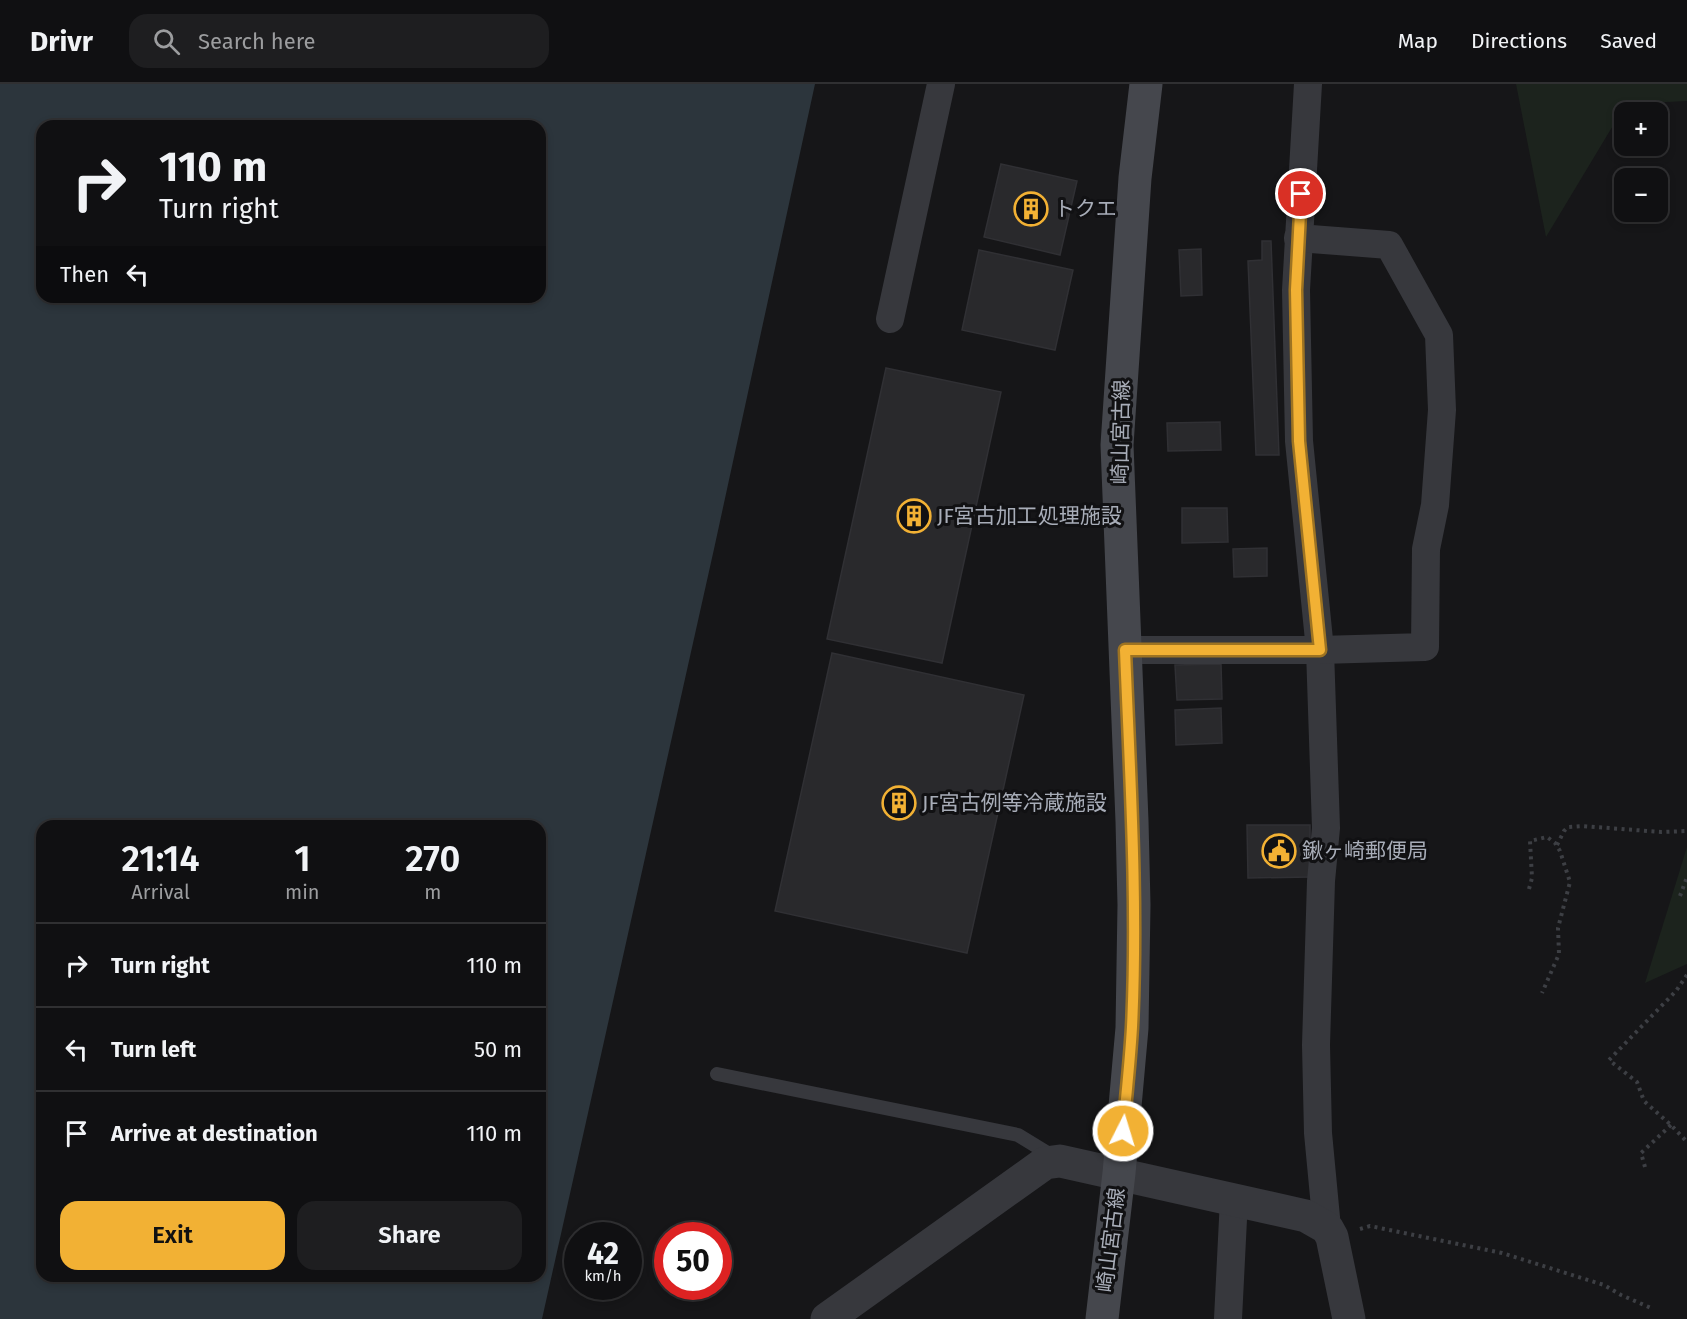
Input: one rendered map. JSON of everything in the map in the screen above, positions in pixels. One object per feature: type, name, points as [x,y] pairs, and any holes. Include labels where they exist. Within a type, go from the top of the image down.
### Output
[{"type":"main road","name":"崎山宮古線","points":[[1102,1319],[1119,1173],[1132,1028],[1134,905],[1132,821],[1118,446],[1134,178],[1146,84]]},
{"type":"street","points":[[890,319],[941,84]]},
{"type":"street","points":[[1308,84],[1296,290],[1299,441],[1320,650],[1326,828],[1321,881],[1316,1045],[1318,1133],[1330,1233],[1349,1319]]},
{"type":"street","points":[[1125,650],[1320,650],[1425,647],[1426,549],[1436,505],[1442,410],[1439,335],[1389,245],[1298,238]]},
{"type":"street","points":[[827,1319],[1045,1163],[1060,1161],[1306,1216],[1330,1233]]},
{"type":"street","points":[[1228,1319],[1234,1199]]},
{"type":"lane","points":[[717,1074],[1018,1135],[1060,1161]]},
{"type":"path","points":[[1557,845],[1568,827],[1660,832],[1687,831]]},
{"type":"path","points":[[1529,889],[1532,878],[1530,841],[1547,837],[1557,845],[1570,882],[1558,928],[1558,954],[1542,993]]},
{"type":"path","points":[[1680,896],[1687,877]]},
{"type":"path","points":[[1687,975],[1676,991],[1610,1060],[1637,1082],[1644,1101],[1687,1142]]},
{"type":"path","points":[[1645,1167],[1641,1153],[1671,1125]]},
{"type":"path","points":[[1330,1233],[1371,1226],[1502,1253],[1604,1285],[1652,1308]]},
{"type":"shaded area","points":[[0,84],[815,84],[542,1319],[0,1319]]},
{"type":"shaded area","points":[[1516,84],[1687,84],[1687,101],[1614,102],[1614,124],[1546,237]]},
{"type":"shaded area","points":[[1687,847],[1687,964],[1645,983]]},
{"type":"building","name":"トクエ","points":[[1001,164],[1077,181],[1060,255],[984,237]]},
{"type":"building","points":[[1262,241],[1271,241],[1279,455],[1256,455],[1248,261],[1262,260]]},
{"type":"building","points":[[1201,249],[1202,295],[1181,296],[1179,250]]},
{"type":"building","points":[[979,250],[1073,270],[1055,350],[962,330]]},
{"type":"building","name":"JF宮古加工処理施設","points":[[886,368],[1001,392],[942,663],[827,639]]},
{"type":"building","points":[[1220,422],[1221,450],[1168,451],[1167,423]]},
{"type":"building","points":[[1182,508],[1227,508],[1228,542],[1182,543]]},
{"type":"building","points":[[1267,548],[1267,576],[1234,577],[1233,549]]},
{"type":"building","name":"JF宮古例等冷蔵施設","points":[[832,653],[1024,695],[967,953],[775,911]]},
{"type":"building","points":[[1221,664],[1222,699],[1177,700],[1175,665]]},
{"type":"building","points":[[1221,708],[1222,743],[1176,745],[1175,710]]},
{"type":"building","points":[[1247,825],[1310,825],[1310,877],[1248,878]]},
{"type":"place","name":"トクエ","points":[[1031,209]]},
{"type":"place","name":"JF宮古加工処理施設","points":[[914,516]]},
{"type":"place","name":"JF宮古例等冷蔵施設","points":[[899,803]]},
{"type":"place","name":"鍬ヶ崎郵便局","points":[[1279,851]]},
{"type":"route","points":[[1123,1131],[1132,1028],[1134,905],[1125,650],[1320,650],[1299,441],[1296,290],[1301,194]]}]
